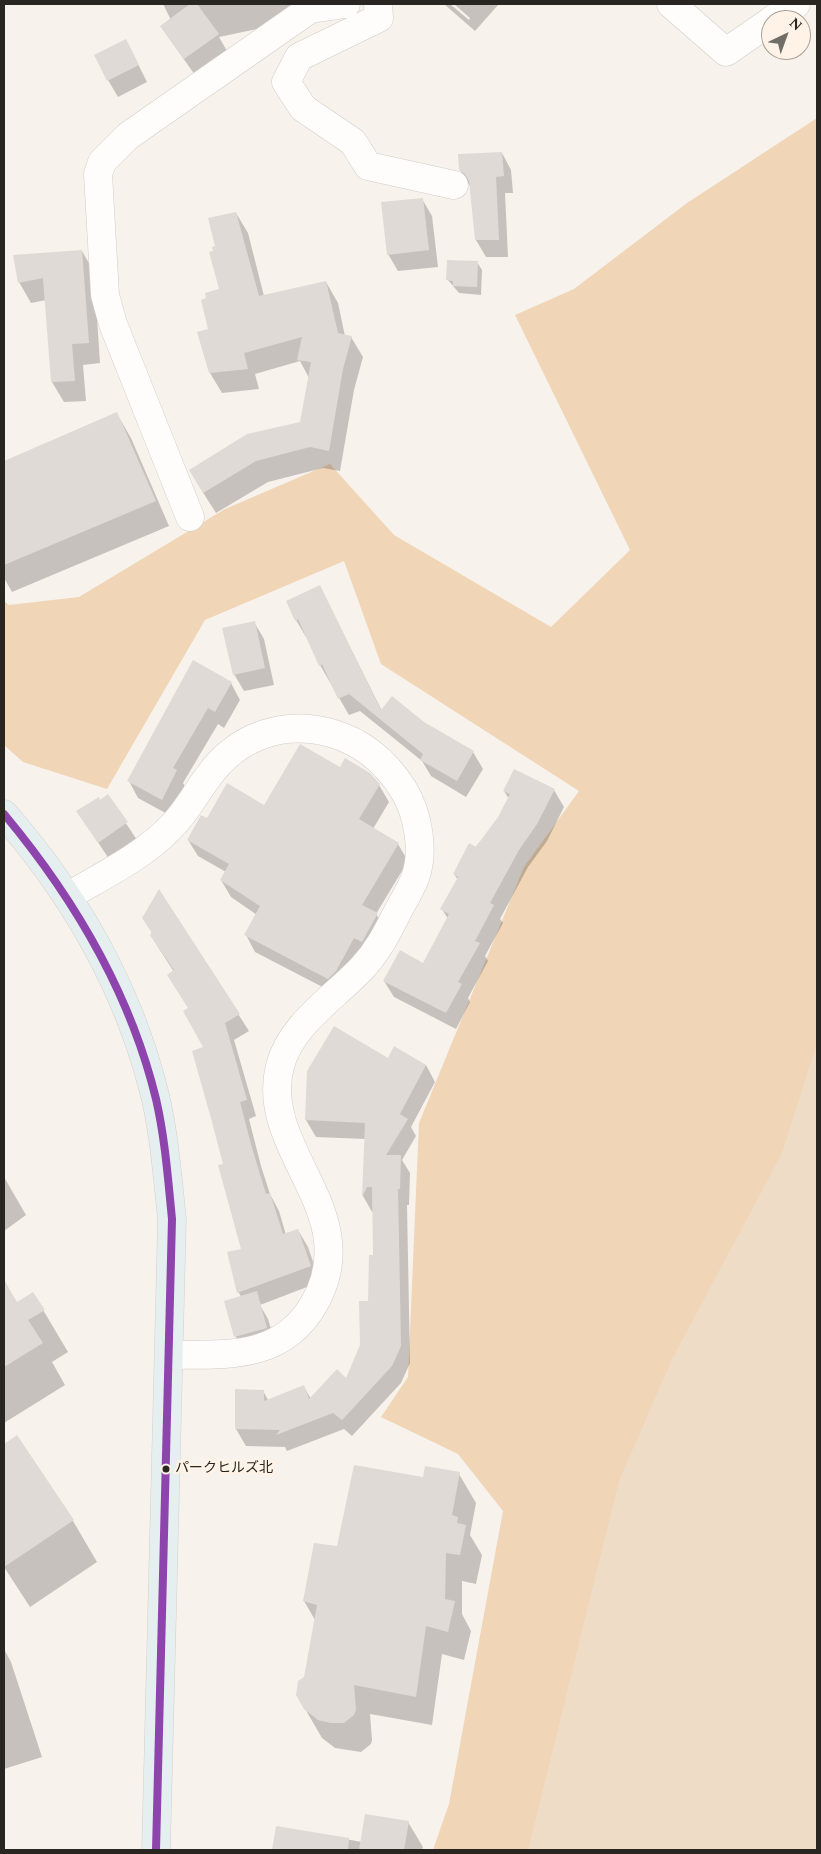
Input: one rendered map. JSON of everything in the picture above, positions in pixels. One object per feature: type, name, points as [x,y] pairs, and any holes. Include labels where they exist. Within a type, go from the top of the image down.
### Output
[{"type":"main road","points":[[4,814],[36,850],[68,896],[121,994],[153,1085],[161,1126],[172,1219],[156,1850]]},
{"type":"street","points":[[190,517],[113,324],[105,295],[98,174],[102,162],[128,136],[309,7],[346,4]]},
{"type":"street","points":[[378,4],[379,18],[299,57],[286,82],[303,108],[353,142],[368,166],[454,185]]},
{"type":"street","points":[[671,4],[726,52],[761,28]]},
{"type":"street","points":[[68,896],[147,848],[162,836],[186,811],[209,775],[232,750],[262,733],[298,728],[331,733],[363,746],[390,769],[410,801],[420,838],[416,876],[380,947],[291,1041],[280,1066],[277,1094],[281,1119],[325,1219],[330,1247],[325,1282],[312,1307],[295,1327],[269,1346],[240,1354],[169,1355]]},
{"type":"shaded area","points":[[817,118],[817,1043],[782,1153],[672,1359],[619,1481],[528,1850],[433,1850],[449,1804],[503,1511],[458,1454],[381,1417],[408,1377],[419,1123],[524,867],[579,791],[381,664],[344,561],[205,620],[107,789],[23,762],[4,745],[4,601],[9,605],[79,597],[225,509],[330,464],[394,535],[551,627],[630,550],[515,315],[574,289],[687,203]]},
{"type":"shaded area","points":[[817,825],[817,1850],[466,1850]]},
{"type":"building","points":[[190,4],[197,4],[219,34],[184,59],[160,26]]},
{"type":"building","points":[[126,39],[139,65],[107,81],[94,55]]},
{"type":"building","points":[[502,152],[504,176],[496,177],[499,240],[475,240],[469,181],[465,174],[459,170],[458,154]]},
{"type":"building","points":[[423,198],[429,250],[387,255],[381,202]]},
{"type":"building","points":[[236,212],[259,296],[326,281],[338,333],[352,336],[343,369],[329,451],[310,447],[256,461],[203,493],[189,470],[247,434],[300,422],[311,362],[297,360],[302,337],[244,353],[248,369],[209,373],[197,332],[208,329],[201,300],[206,298],[205,293],[219,289],[209,252],[213,251],[212,247],[215,246],[208,218]]},
{"type":"building","points":[[82,250],[89,343],[72,344],[75,381],[51,382],[43,278],[18,283],[13,255]]},
{"type":"building","points":[[447,260],[478,261],[477,287],[453,286],[453,281],[446,280]]},
{"type":"building","points":[[117,412],[156,501],[4,565],[4,461]]},
{"type":"building","points":[[320,585],[381,710],[392,696],[424,722],[474,751],[457,781],[420,760],[423,754],[349,694],[338,699],[322,664],[319,666],[298,619],[295,621],[286,601]]},
{"type":"building","points":[[255,621],[265,668],[233,675],[222,628]]},
{"type":"building","points":[[193,660],[232,682],[215,712],[208,708],[173,768],[177,770],[162,800],[127,781]]},
{"type":"building","points":[[300,744],[340,767],[345,758],[370,773],[380,784],[359,819],[399,843],[362,905],[378,913],[362,942],[354,938],[336,971],[328,979],[244,935],[260,906],[220,880],[229,864],[187,840],[201,815],[207,818],[227,783],[264,805]]},
{"type":"building","points":[[514,769],[555,789],[537,824],[519,850],[490,903],[494,905],[475,941],[480,943],[458,982],[462,984],[446,1013],[383,981],[400,950],[423,963],[449,914],[440,909],[458,877],[453,874],[469,843],[476,847],[498,817],[510,794],[503,791]]},
{"type":"building","points":[[108,794],[128,822],[98,843],[76,811],[99,797],[100,800]]},
{"type":"building","points":[[159,889],[240,1014],[225,1023],[247,1100],[240,1102],[252,1148],[266,1194],[270,1193],[283,1234],[298,1229],[311,1266],[237,1293],[227,1252],[241,1249],[218,1165],[223,1164],[192,1051],[203,1047],[183,1011],[188,1008],[167,975],[174,970],[150,935],[152,933],[142,918]]},
{"type":"building","points":[[334,1026],[388,1058],[394,1046],[426,1065],[400,1114],[408,1119],[386,1155],[401,1155],[400,1189],[398,1189],[401,1346],[392,1366],[342,1420],[333,1413],[276,1435],[280,1430],[235,1429],[235,1389],[264,1390],[264,1401],[304,1385],[309,1399],[337,1369],[346,1378],[360,1345],[359,1301],[368,1301],[369,1255],[373,1255],[372,1187],[367,1187],[362,1197],[365,1123],[305,1120],[307,1071]]},
{"type":"building","points":[[4,1281],[17,1302],[33,1292],[45,1310],[28,1320],[43,1343],[4,1367]]},
{"type":"building","points":[[257,1291],[267,1328],[234,1337],[224,1301]]},
{"type":"building","points":[[17,1435],[74,1520],[4,1567],[4,1444]]},
{"type":"building","points":[[354,1465],[423,1477],[425,1466],[460,1472],[452,1515],[458,1517],[457,1523],[466,1525],[460,1555],[446,1553],[445,1599],[455,1601],[448,1632],[426,1626],[416,1697],[354,1685],[356,1710],[354,1715],[344,1723],[331,1723],[318,1720],[304,1709],[296,1695],[298,1681],[304,1677],[317,1605],[303,1601],[314,1543],[337,1546]]},
{"type":"building","points":[[365,1814],[409,1821],[404,1850],[359,1850]]},
{"type":"building","points":[[276,1826],[349,1838],[348,1850],[272,1850]]},
{"type":"transit line","points":[[4,814],[54,879],[76,913],[115,984],[145,1059],[156,1099],[164,1144],[172,1219],[156,1850]]},
{"type":"place","name":"パークヒルズ北","points":[[166,1469]]}]
